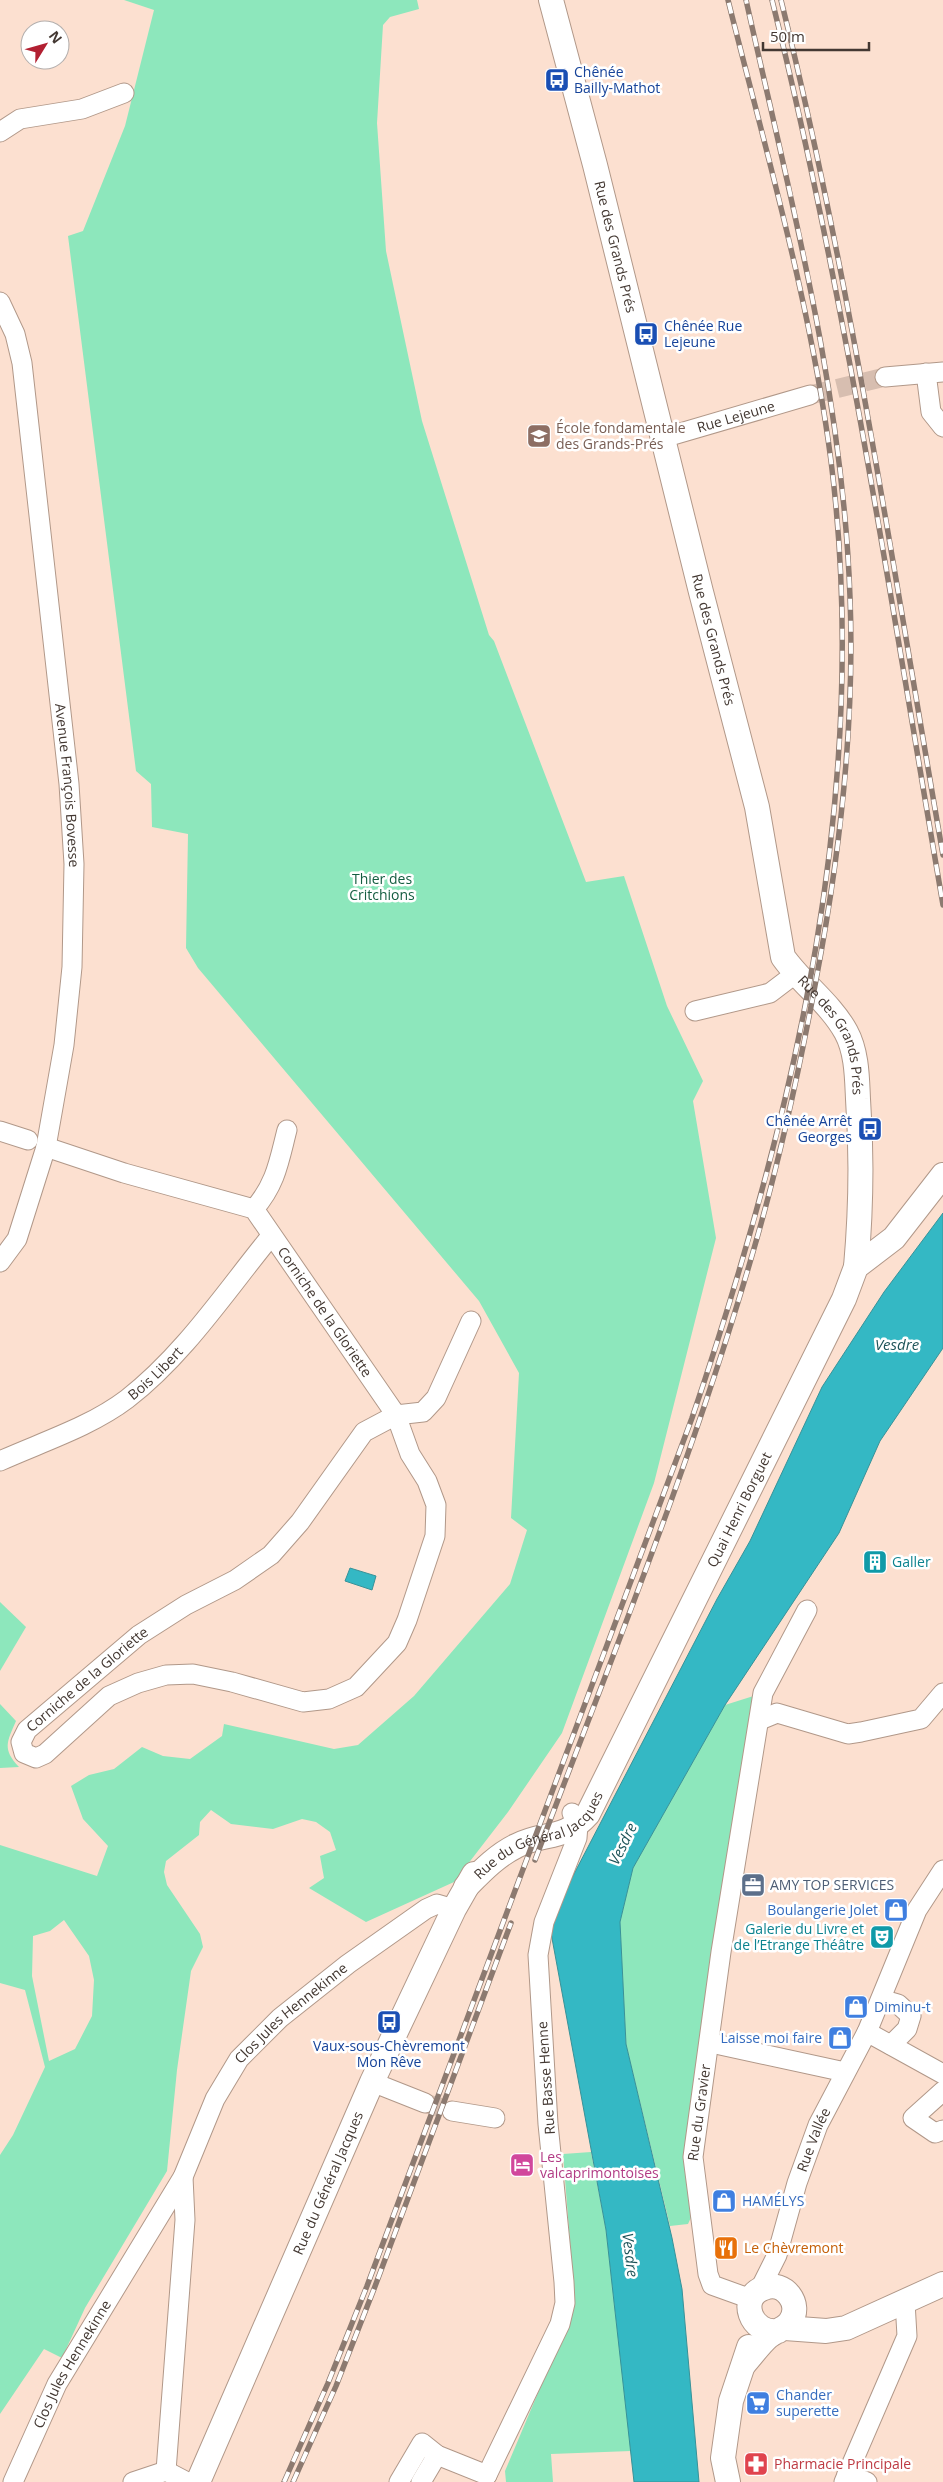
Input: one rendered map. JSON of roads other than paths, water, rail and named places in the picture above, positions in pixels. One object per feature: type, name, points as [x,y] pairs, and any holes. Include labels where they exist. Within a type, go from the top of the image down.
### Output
[{"type":"main road","name":"Rue des Grands Prés","points":[[551,0],[595,165],[757,807],[782,957],[795,974],[828,1006],[847,1033],[855,1059],[861,1142],[860,1227],[856,1267]]},
{"type":"main road","points":[[856,1267],[894,1238],[943,1175]]},
{"type":"main road","points":[[860,1227],[875,1238],[894,1238]]},
{"type":"main road","name":"Quai Henri Borguet","points":[[598,1794],[844,1299],[856,1267]]},
{"type":"main road","name":"Rue du Général Jacques","points":[[198,2482],[372,2082],[466,1887],[484,1858],[512,1836],[575,1819],[598,1794]]},
{"type":"main road","points":[[755,2303],[764,2330],[835,2330],[846,2328],[860,2320],[943,2284]]},
{"type":"main road","points":[[728,2482],[724,2458],[731,2401],[735,2383],[745,2362],[755,2303],[773,2286],[790,2297],[810,2315],[819,2318],[860,2320]]},
{"type":"main road","points":[[745,2362],[764,2342],[793,2317],[790,2297]]},
{"type":"street","points":[[0,132],[20,119],[82,109],[124,93]]},
{"type":"street","name":"Avenue François Bovesse","points":[[0,302],[15,334],[22,363],[69,784],[74,864],[72,967],[65,1035],[46,1148],[17,1240],[0,1262]]},
{"type":"street","points":[[885,377],[935,373],[931,412],[943,427]]},
{"type":"street","name":"Rue Lejeune","points":[[663,438],[810,395]]},
{"type":"street","points":[[694,1011],[770,993],[795,974]]},
{"type":"street","points":[[46,1148],[124,1174],[254,1209],[267,1194],[278,1170],[287,1130]]},
{"type":"street","points":[[0,1131],[28,1140]]},
{"type":"street","name":"Corniche de la Gloriette","points":[[254,1209],[396,1415],[410,1454],[427,1482],[436,1505],[435,1536],[407,1620],[397,1643],[356,1687],[329,1699],[303,1702],[193,1674],[166,1676],[138,1683],[109,1696],[45,1754],[36,1758],[24,1753],[21,1742],[27,1730],[139,1635],[186,1605],[235,1580],[271,1555],[300,1522],[364,1432],[396,1415],[424,1412],[436,1398],[471,1321]]},
{"type":"street","name":"Bois Libert","points":[[0,1461],[95,1419],[127,1399],[187,1339],[271,1236]]},
{"type":"street","name":"Rue du Gravier","points":[[755,2303],[712,2284],[708,2274],[693,2157],[711,2042],[721,1952],[760,1720],[763,1692],[807,1610]]},
{"type":"street","points":[[760,1720],[777,1713],[848,1734],[862,1732],[922,1719],[943,1692]]},
{"type":"street","name":"Rue Basse Henne","points":[[489,2479],[560,2324],[565,2303],[548,2124],[538,1955],[544,1922],[577,1838],[575,1819]]},
{"type":"street","name":"Rue Vallée","points":[[755,2303],[777,2255],[809,2146],[867,2032],[917,1910],[941,1877]]},
{"type":"street","name":"Clos Jules Hennekinne","points":[[15,2481],[57,2384],[183,2177],[215,2099],[239,2059],[258,2038],[348,1964],[426,1908],[437,1904],[454,1909]]},
{"type":"street","points":[[881,1999],[898,2004],[911,2016],[908,2029],[891,2045]]},
{"type":"street","points":[[867,2032],[943,2074]]},
{"type":"street","points":[[711,2042],[845,2072]]},
{"type":"street","points":[[372,2082],[425,2103]]},
{"type":"street","points":[[943,2091],[913,2118],[935,2133],[943,2130]]},
{"type":"street","points":[[452,2111],[495,2118]]},
{"type":"street","name":"Clos Jules Hennekinne","points":[[166,2471],[184,2220],[183,2177]]},
{"type":"street","name":"Rue Vallée","points":[[777,2255],[779,2273],[790,2297]]},
{"type":"street","points":[[867,2482],[845,2478],[907,2336],[905,2302]]},
{"type":"street","points":[[399,2482],[422,2443],[437,2455],[489,2479]]},
{"type":"street","points":[[421,2482],[437,2455]]},
{"type":"street","points":[[133,2482],[166,2471],[187,2482]]},
{"type":"water","name":"Vesdre","points":[[943,1213],[943,1348],[880,1441],[839,1533],[725,1705],[633,1868],[620,1922],[626,2044],[672,2238],[682,2289],[699,2482],[634,2482],[606,2230],[549,1922],[717,1599],[750,1541],[822,1387],[884,1292]]},
{"type":"water","points":[[350,1568],[376,1576],[372,1590],[345,1581]]},
{"type":"tunnel","points":[[810,395],[885,377]]},
{"type":"tunnel","points":[[425,2103],[452,2111]]},
{"type":"railway","points":[[284,2482],[328,2383],[367,2286],[692,1418],[730,1303],[763,1185],[792,1067],[816,947],[832,826],[841,704],[841,583],[831,461],[812,345],[800,287],[728,0]]},
{"type":"railway","points":[[535,1860],[678,1482],[730,1329],[753,1252],[780,1151],[803,1049],[825,933],[839,837],[848,742],[851,645],[845,521],[837,446],[812,296],[746,0]]},
{"type":"railway","points":[[772,0],[823,225],[845,338],[886,565],[943,905]]},
{"type":"railway","points":[[781,0],[829,212],[850,319],[943,855]]},
{"type":"railway","points":[[293,2482],[336,2386],[374,2289],[511,1923]]},
{"type":"place","name":"Chênée Bailly-Mathot","points":[[557,80]]},
{"type":"place","name":"Chênée Rue Lejeune","points":[[646,334]]},
{"type":"place","name":"École fondamentale des Grands-Prés","points":[[539,436]]},
{"type":"place","name":"Chênée Arrêt Georges","points":[[870,1129]]},
{"type":"place","name":"Galler","points":[[875,1562]]},
{"type":"place","name":"AMY TOP SERVICES","points":[[753,1885]]},
{"type":"place","name":"Boulangerie Jolet","points":[[896,1910]]},
{"type":"place","name":"Galerie du Livre et de l’Etrange Théâtre","points":[[882,1937]]},
{"type":"place","name":"Diminu-t","points":[[856,2007]]},
{"type":"place","name":"Vaux-sous-Chèvremont Mon Rêve","points":[[389,2022]]},
{"type":"place","name":"Laisse moi faire","points":[[840,2038]]},
{"type":"place","name":"Les valcaprimontoises","points":[[522,2165]]},
{"type":"place","name":"HAMÉLYS","points":[[724,2201]]},
{"type":"place","name":"Le Chèvremont","points":[[726,2248]]},
{"type":"place","name":"Chander superette","points":[[758,2403]]},
{"type":"place","name":"Pharmacie Principale","points":[[756,2464]]},
{"type":"park label","name":"Thier des Critchions","points":[[382,888]]}]
